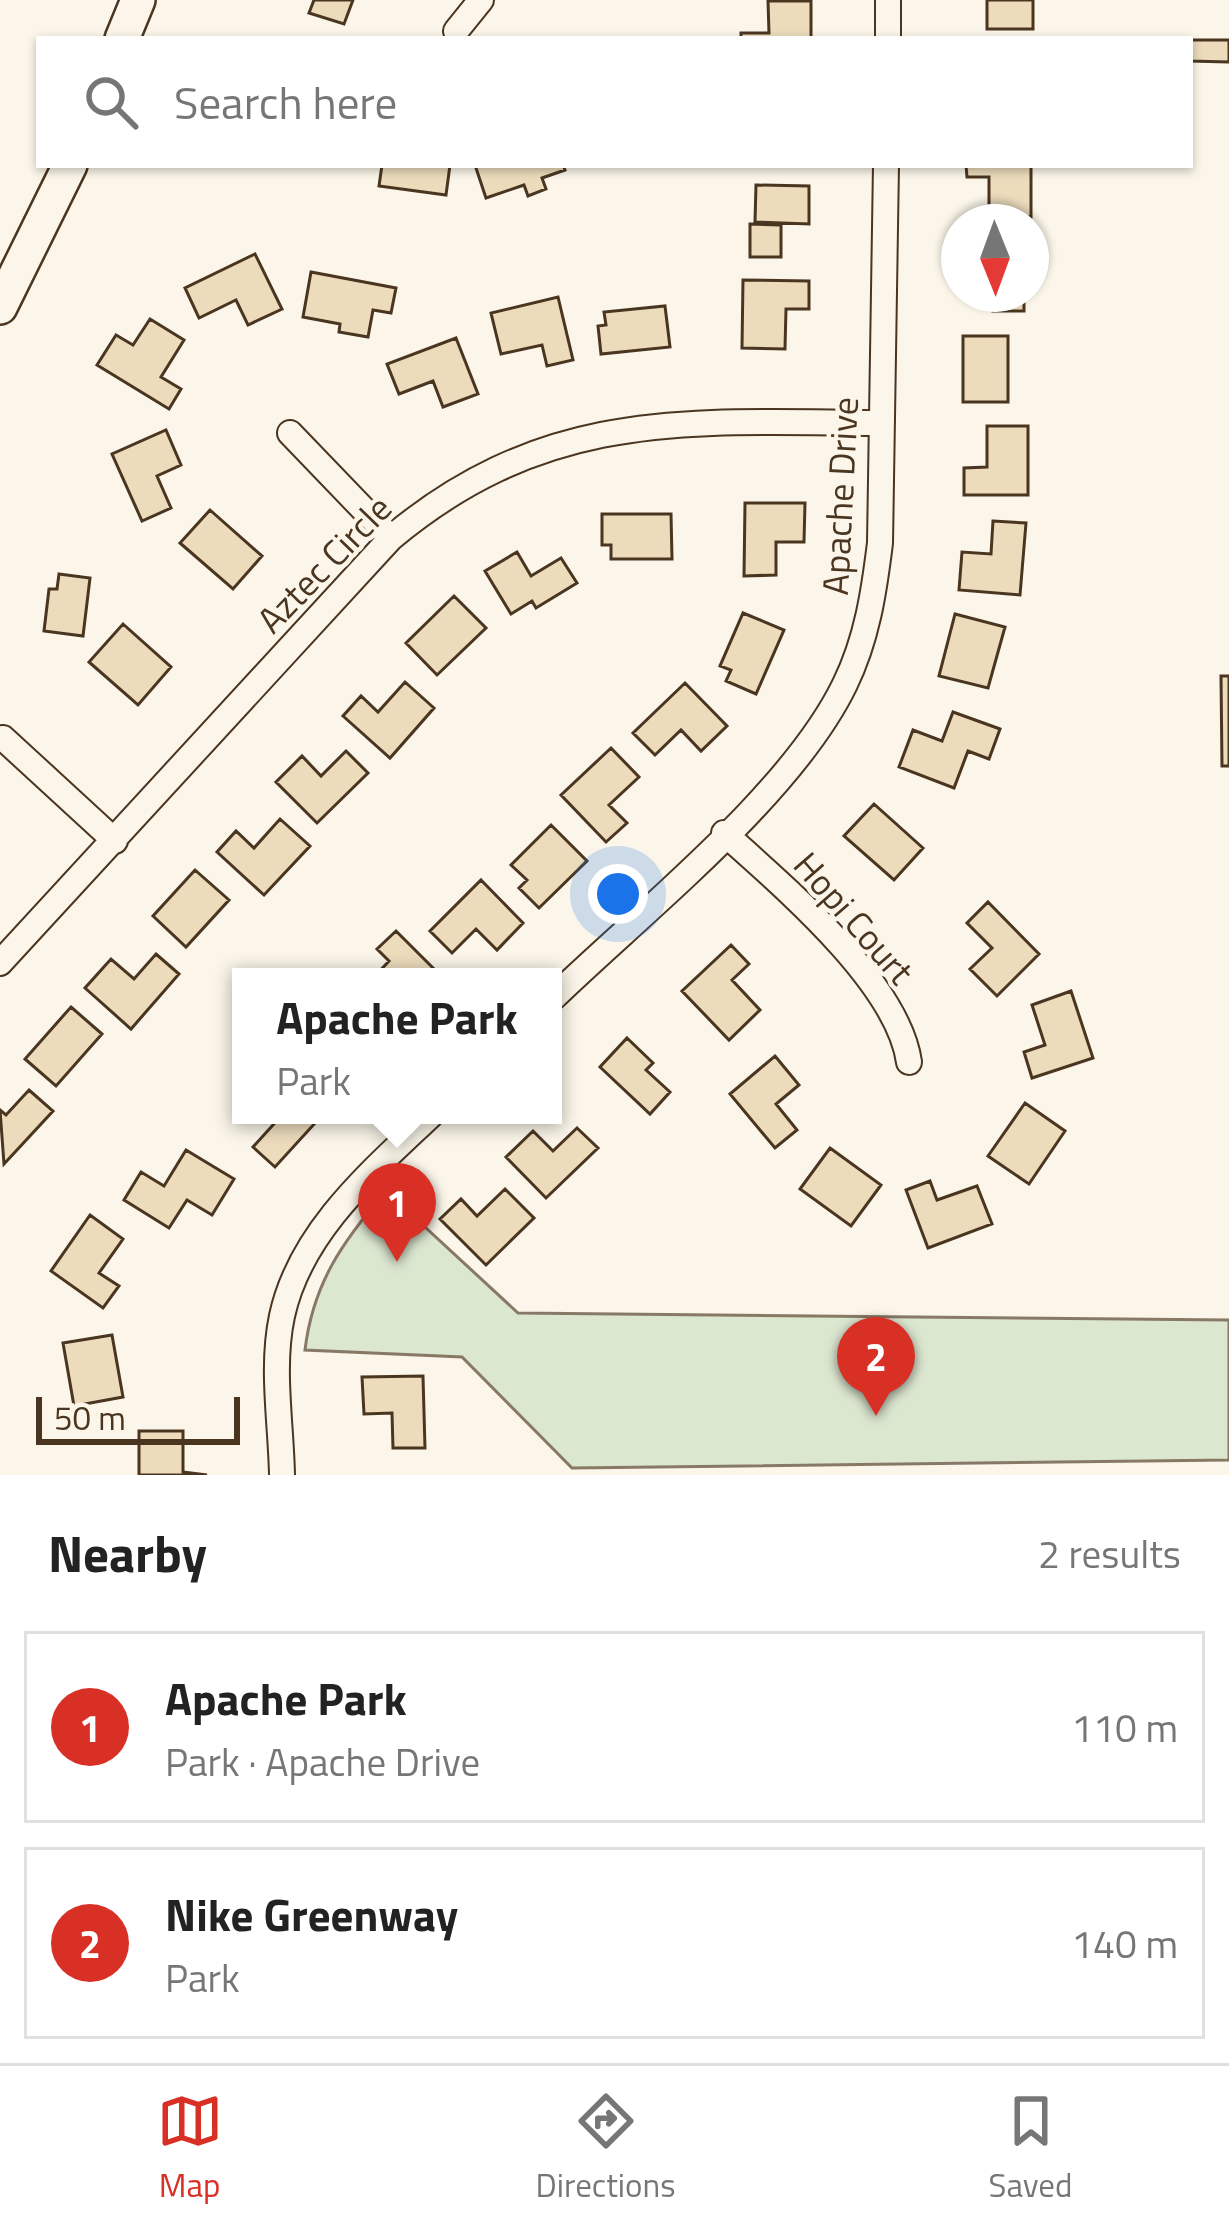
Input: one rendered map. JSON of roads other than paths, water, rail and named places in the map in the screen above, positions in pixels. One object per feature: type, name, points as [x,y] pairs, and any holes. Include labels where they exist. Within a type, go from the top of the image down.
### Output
[{"type":"main road","points":[[123,36],[138,0]]},
{"type":"main road","points":[[0,308],[69,168]]},
{"type":"street","points":[[456,32],[481,0]]},
{"type":"street","points":[[888,0],[888,36]]},
{"type":"street","name":"Apache Drive","points":[[562,989],[724,833],[814,736],[856,658],[874,598],[880,543],[886,168]]},
{"type":"street","name":"Aztec Circle","points":[[0,963],[391,538],[495,469],[580,437],[689,423],[882,423]]},
{"type":"street","points":[[290,433],[391,538]]},
{"type":"street","points":[[3,738],[116,841]]},
{"type":"street","name":"Hopi Court","points":[[724,833],[856,964],[905,1034],[909,1062]]},
{"type":"street","points":[[282,1475],[278,1364],[282,1318],[293,1281],[344,1202],[421,1124]]},
{"type":"place","name":"Apache Park","points":[[397,1262]]},
{"type":"place","name":"Nike Greenway","points":[[876,1416]]}]
